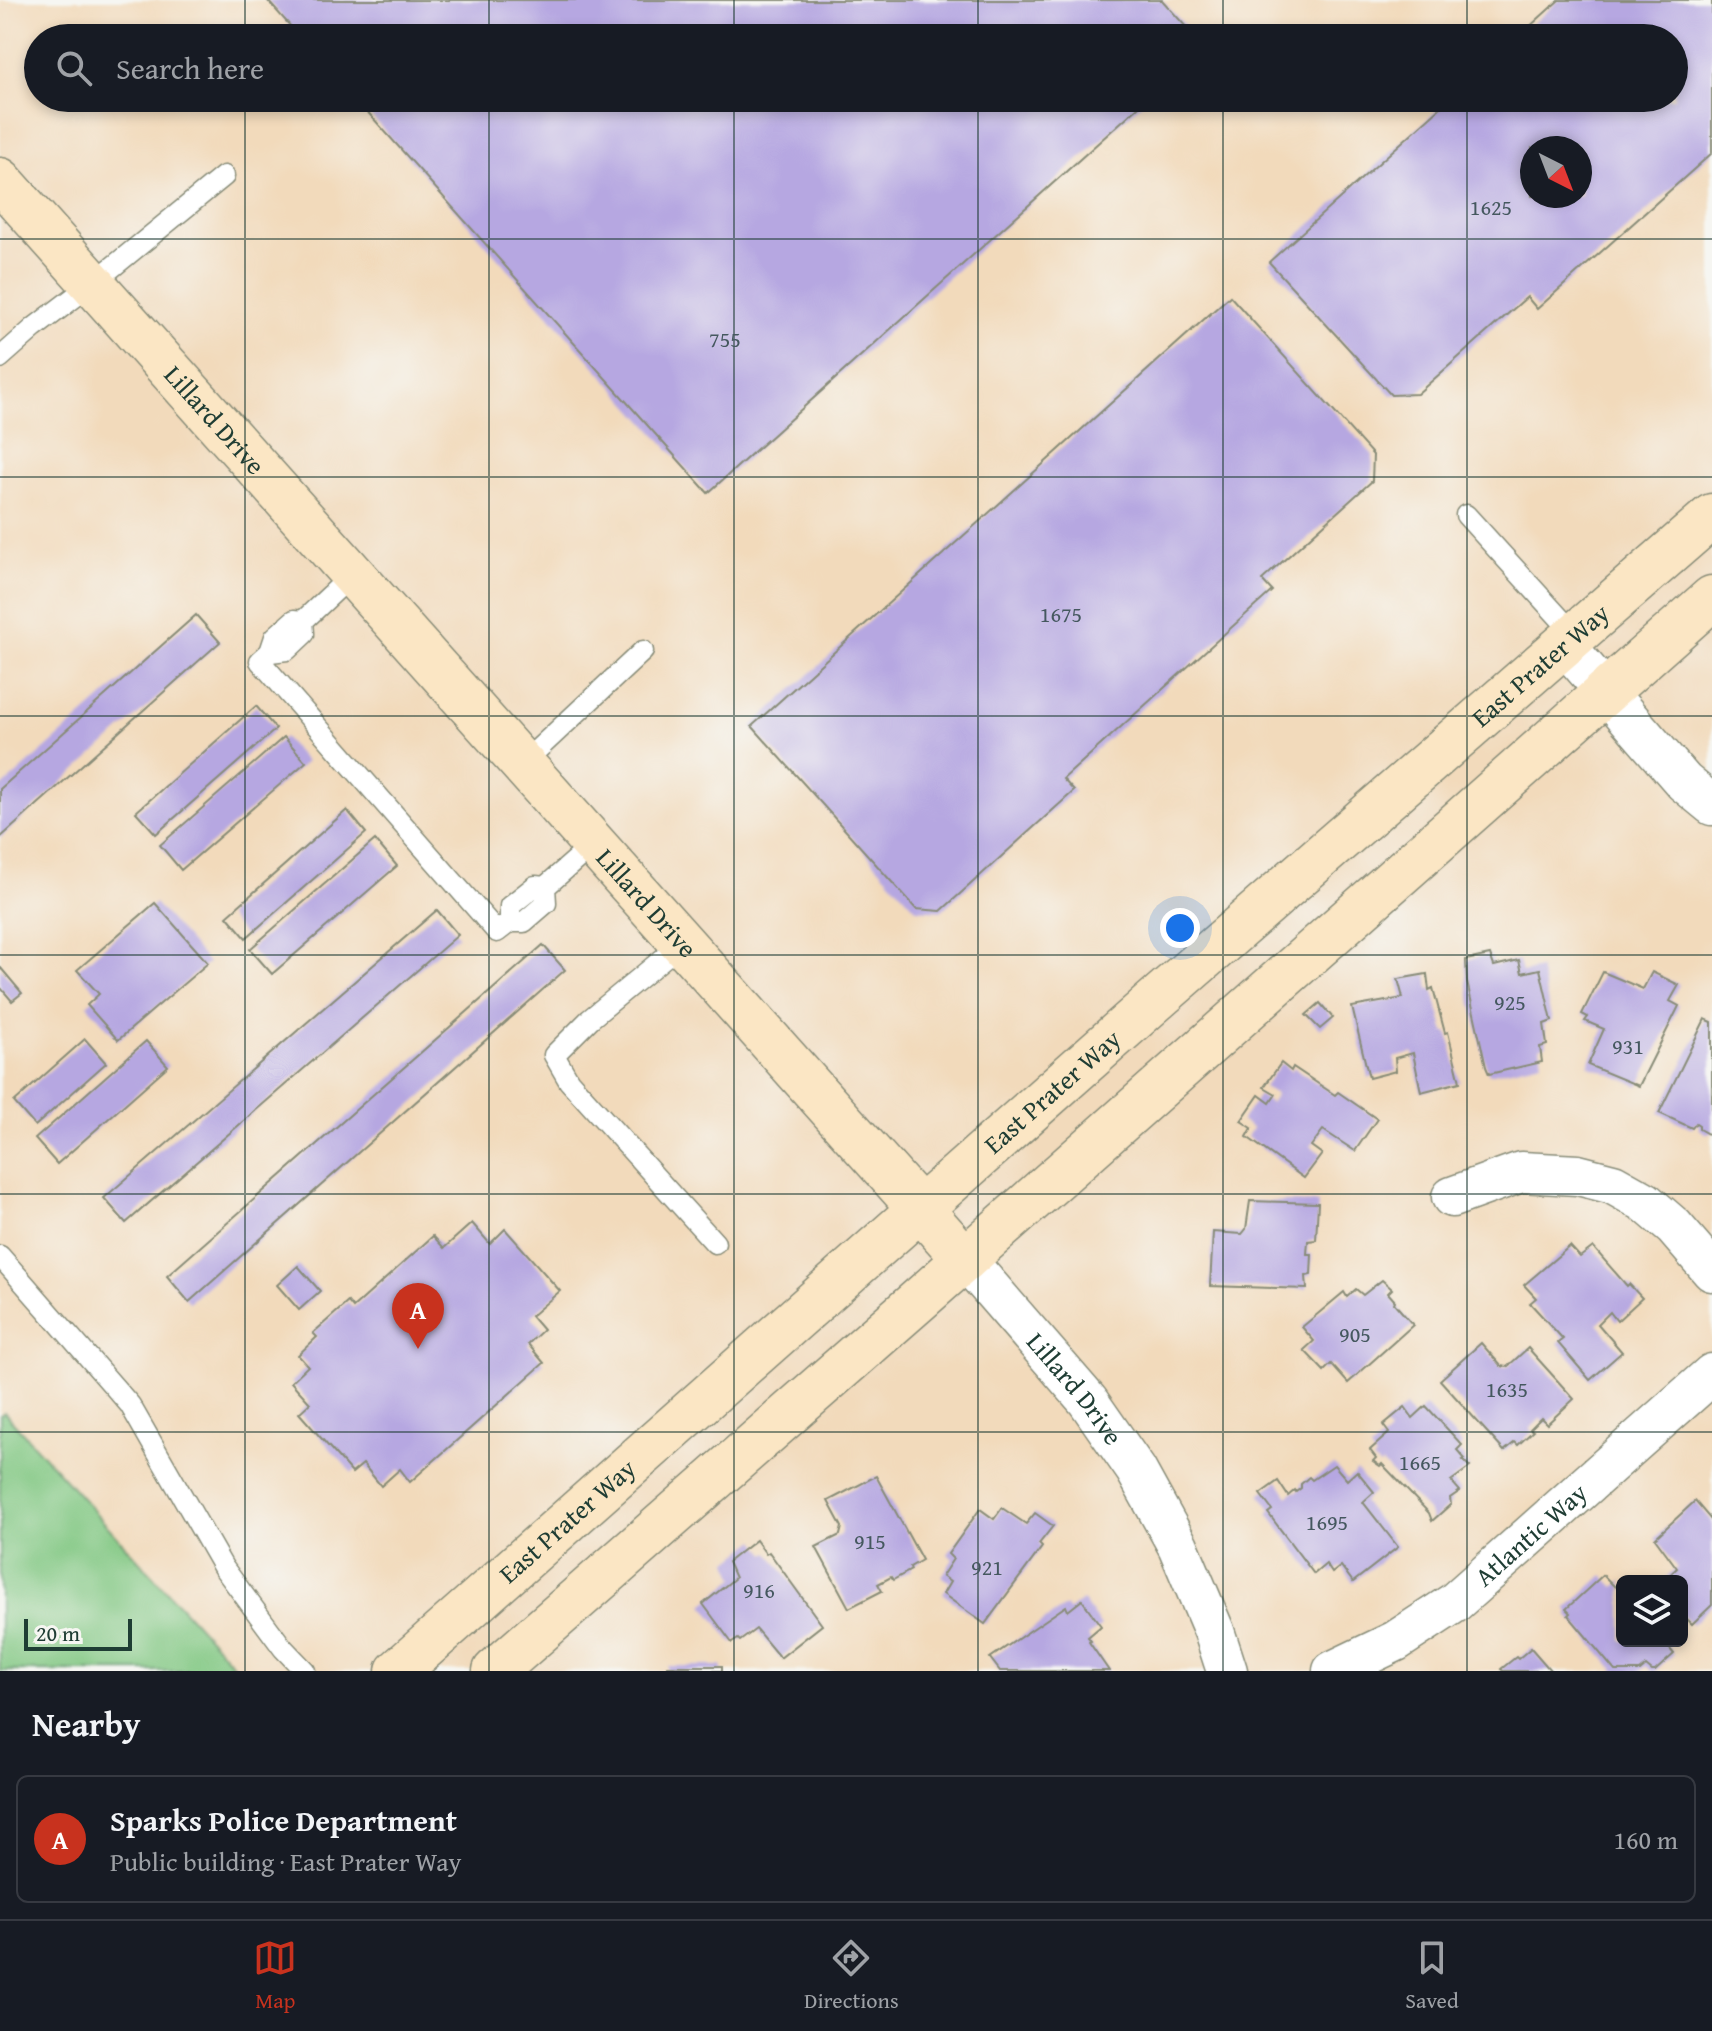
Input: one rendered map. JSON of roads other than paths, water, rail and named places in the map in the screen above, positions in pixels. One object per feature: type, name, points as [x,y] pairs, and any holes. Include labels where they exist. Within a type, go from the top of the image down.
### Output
[{"type":"main road","name":"Lillard Drive","points":[[0,180],[965,1259]]},
{"type":"main road","name":"East Prater Way","points":[[398,1671],[1161,996],[1712,516]]},
{"type":"main road","points":[[495,1671],[1712,598]]},
{"type":"street","points":[[1571,640],[1606,691],[1684,782],[1712,805]]},
{"type":"street","points":[[1452,1197],[1521,1172],[1578,1175],[1613,1184],[1645,1202],[1674,1227],[1712,1271]]},
{"type":"street","name":"Lillard Drive","points":[[965,1259],[1088,1401],[1136,1470],[1178,1546],[1214,1631],[1227,1671]]},
{"type":"street","name":"Atlantic Way","points":[[1333,1671],[1396,1641],[1454,1603],[1712,1374]]},
{"type":"lane","points":[[0,358],[224,176]]},
{"type":"lane","points":[[1466,515],[1571,640]]},
{"type":"lane","points":[[353,574],[303,621],[294,620],[275,637],[270,652],[260,661],[497,932],[510,922],[510,906],[535,886],[545,887],[594,844]]},
{"type":"lane","points":[[522,764],[643,651]]},
{"type":"lane","points":[[682,943],[590,1019],[554,1055],[569,1081],[715,1243]]},
{"type":"lane","points":[[0,1256],[130,1405],[223,1567],[283,1648],[305,1671]]},
{"type":"place","name":"Sparks Police Department","points":[[418,1349]]}]
